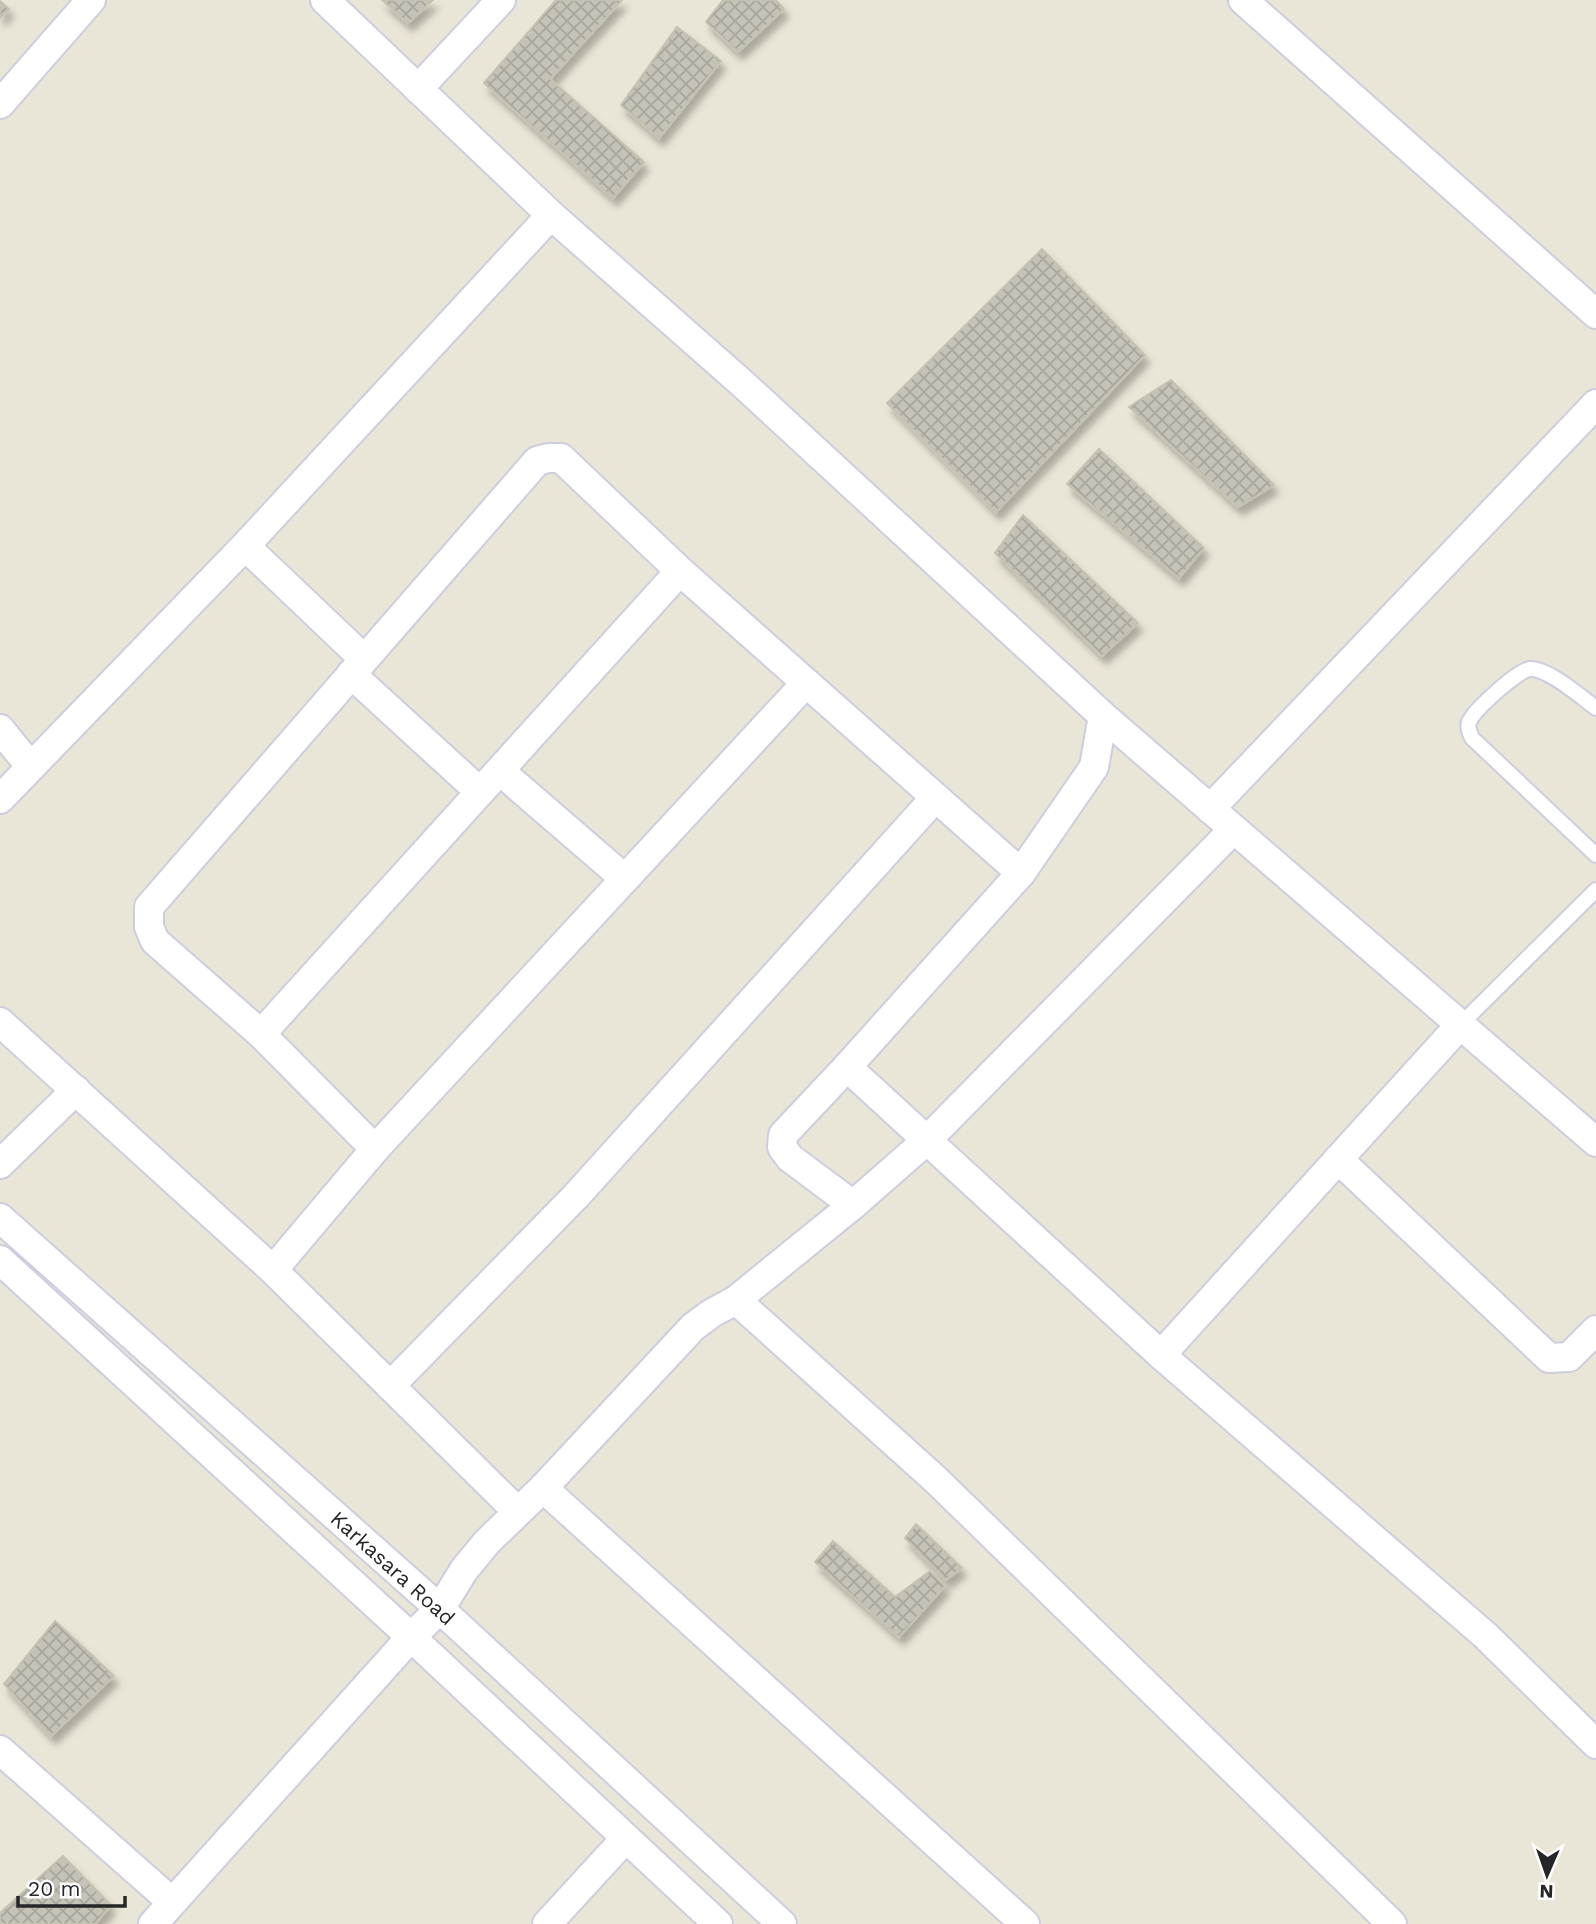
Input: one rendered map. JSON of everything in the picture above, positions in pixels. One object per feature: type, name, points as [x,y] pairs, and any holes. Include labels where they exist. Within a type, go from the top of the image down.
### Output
[{"type":"street","points":[[0,104],[91,0]]},
{"type":"street","points":[[325,0],[551,215],[744,385],[1102,716],[1596,1142]]},
{"type":"street","points":[[418,89],[500,0]]},
{"type":"street","points":[[1243,0],[1596,314]]},
{"type":"street","points":[[0,799],[245,546],[551,215]]},
{"type":"street","points":[[1210,809],[1596,404]]},
{"type":"street","points":[[375,1149],[261,1034],[155,942],[149,927],[149,907],[537,461],[561,458],[680,570],[1021,873]]},
{"type":"street","points":[[245,546],[480,792]]},
{"type":"street","points":[[261,1034],[680,570]]},
{"type":"street","points":[[273,1270],[375,1149],[806,683]]},
{"type":"street","points":[[853,1205],[790,1158],[782,1147],[783,1135],[1021,873],[1094,767],[1102,716]]},
{"type":"street","points":[[0,729],[30,766]]},
{"type":"street","points":[[500,771],[624,878]]},
{"type":"street","points":[[390,1386],[576,1196],[935,798]]},
{"type":"street","points":[[153,1924],[411,1637],[440,1609],[464,1570],[487,1542],[543,1488],[693,1327],[736,1300],[853,1205],[926,1141],[1233,830]]},
{"type":"street","points":[[0,1022],[273,1270],[518,1512]]},
{"type":"street","points":[[1161,1355],[1460,1025]]},
{"type":"street","points":[[847,1067],[1161,1355],[1486,1636],[1596,1744]]},
{"type":"street","points":[[0,1164],[76,1090]]},
{"type":"street","points":[[1338,1159],[1549,1358],[1569,1357],[1596,1330]]},
{"type":"street","name":"Karkasara Road","points":[[0,1218],[440,1609],[782,1924]]},
{"type":"street","name":"Karkasara Road","points":[[0,1260],[411,1637],[718,1924]]},
{"type":"street","points":[[736,1300],[935,1479],[1392,1924]]},
{"type":"street","points":[[543,1488],[1025,1924]]},
{"type":"street","points":[[0,1750],[172,1902]]},
{"type":"street","points":[[547,1924],[626,1838]]},
{"type":"lane","points":[[1596,708],[1542,671],[1529,669],[1518,674],[1481,707],[1469,722],[1472,738],[1596,855]]},
{"type":"lane","points":[[1460,1025],[1596,890]]},
{"type":"building","points":[[382,0],[433,0],[408,23]]},
{"type":"building","points":[[556,0],[622,0],[550,79],[644,162],[613,198],[484,83]]},
{"type":"building","points":[[723,0],[776,0],[784,9],[738,52],[706,22]]},
{"type":"building","points":[[0,1],[9,9],[0,18]]},
{"type":"building","points":[[677,27],[721,61],[659,138],[621,105]]},
{"type":"building","points":[[1042,249],[1145,355],[996,512],[887,403]]},
{"type":"building","points":[[1171,380],[1274,485],[1238,507],[1129,407]]},
{"type":"building","points":[[1099,449],[1204,548],[1179,578],[1067,484]]},
{"type":"building","points":[[1023,515],[1138,623],[1102,656],[995,553]]},
{"type":"building","points":[[916,1524],[962,1568],[946,1580],[905,1538]]},
{"type":"building","points":[[833,1541],[895,1597],[930,1571],[945,1586],[899,1637],[815,1562]]},
{"type":"building","points":[[55,1621],[114,1676],[51,1736],[4,1684]]},
{"type":"building","points":[[63,1856],[111,1905],[95,1924],[0,1924],[0,1913]]}]
